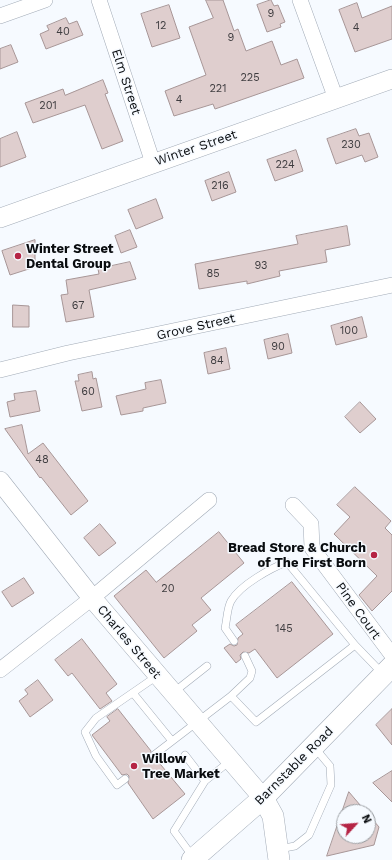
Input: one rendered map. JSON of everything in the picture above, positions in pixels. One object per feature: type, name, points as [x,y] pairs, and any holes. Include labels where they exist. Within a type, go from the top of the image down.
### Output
[{"type":"main road","name":"Barnstable Road","points":[[193,859],[263,798],[388,670]]},
{"type":"main road","points":[[263,798],[273,816],[279,854]]},
{"type":"street","points":[[0,16],[45,0]]},
{"type":"street","name":"Elm Street","points":[[99,0],[153,163]]},
{"type":"street","points":[[300,0],[336,99]]},
{"type":"street","name":"Winter Street","points":[[0,218],[392,79]]},
{"type":"street","name":"Grove Street","points":[[0,370],[68,353],[392,285]]},
{"type":"street","name":"Charles Street","points":[[0,481],[92,598],[157,676],[263,798]]},
{"type":"street","points":[[0,670],[92,598],[209,500]]},
{"type":"street","name":"Pine Court","points":[[293,505],[311,524],[312,548],[392,655]]},
{"type":"lane","points":[[234,641],[225,628],[231,601],[243,588],[275,566],[287,562],[355,645],[388,670]]},
{"type":"lane","points":[[231,696],[256,722],[355,645]]},
{"type":"lane","points":[[154,756],[196,721],[231,696],[250,678],[252,671],[245,656]]},
{"type":"lane","points":[[172,693],[207,666]]},
{"type":"lane","points":[[125,779],[117,785],[96,756],[85,732],[96,718],[157,676]]},
{"type":"lane","points":[[133,693],[172,741]]},
{"type":"lane","points":[[279,854],[295,846],[309,835],[331,784],[330,766],[314,747]]},
{"type":"lane","points":[[185,755],[205,781]]},
{"type":"lane","points":[[193,859],[174,831],[205,781],[230,760]]},
{"type":"building","points":[[206,0],[223,0],[234,31],[238,29],[246,51],[272,41],[281,65],[297,59],[304,78],[215,109],[213,104],[174,116],[165,91],[206,75],[189,27],[213,18]]},
{"type":"building","points":[[271,0],[274,6],[278,5],[285,22],[280,24],[281,27],[267,32],[257,5]]},
{"type":"building","points":[[357,3],[362,18],[392,6],[392,39],[355,52],[339,10]]},
{"type":"building","points":[[169,5],[180,38],[152,47],[141,14]]},
{"type":"building","points":[[66,18],[69,24],[77,21],[83,35],[46,49],[40,34],[49,30],[47,26]]},
{"type":"building","points":[[11,45],[18,62],[0,69],[0,49]]},
{"type":"building","points":[[103,80],[108,93],[105,94],[123,141],[102,149],[85,105],[33,123],[25,103],[63,89],[65,95]]},
{"type":"building","points":[[356,129],[359,136],[369,133],[378,157],[365,162],[362,155],[336,164],[327,139]]},
{"type":"building","points":[[17,132],[26,157],[0,167],[0,139]]},
{"type":"building","points":[[296,150],[303,171],[275,181],[267,160]]},
{"type":"building","points":[[229,172],[236,192],[212,201],[205,181]]},
{"type":"building","points":[[156,199],[163,218],[136,229],[128,210]]},
{"type":"building","points":[[347,226],[350,245],[325,250],[327,262],[279,271],[280,276],[247,284],[247,281],[199,289],[195,264],[298,244],[296,236]]},
{"type":"building","points":[[130,230],[137,247],[121,253],[115,236]]},
{"type":"building","name":"Winter Street Dental Group","points":[[35,240],[35,267],[10,275],[2,251]]},
{"type":"building","points":[[130,262],[136,279],[89,290],[94,317],[66,322],[61,295],[68,294],[66,280],[99,274],[98,269]]},
{"type":"building","points":[[13,305],[29,306],[29,327],[13,327]]},
{"type":"building","points":[[362,317],[367,337],[336,345],[331,326]]},
{"type":"building","points":[[288,334],[292,353],[268,359],[264,340]]},
{"type":"building","points":[[226,348],[230,369],[208,374],[204,353]]},
{"type":"building","points":[[92,372],[93,379],[96,378],[102,407],[82,411],[75,381],[79,381],[78,375]]},
{"type":"building","points":[[161,380],[166,403],[143,408],[143,411],[121,415],[116,396],[146,389],[145,383]]},
{"type":"building","points":[[36,391],[40,411],[10,417],[7,402],[15,400],[14,394]]},
{"type":"building","points":[[360,402],[376,419],[360,433],[345,417]]},
{"type":"building","points":[[22,425],[28,454],[43,443],[88,501],[71,515],[41,477],[40,478],[5,429]]},
{"type":"building","name":"Bread Store & Church of The First Born","points":[[355,487],[391,521],[385,528],[392,535],[392,591],[372,611],[359,595],[377,576],[334,534],[350,517],[337,505]]},
{"type":"building","points":[[100,524],[116,543],[99,556],[84,538]]},
{"type":"building","points":[[219,532],[244,563],[201,598],[211,610],[192,625],[197,631],[164,658],[114,596],[146,570],[156,582]]},
{"type":"building","points":[[24,578],[34,593],[12,607],[2,592]]},
{"type":"building","points":[[292,582],[333,634],[277,678],[255,649],[249,653],[243,652],[240,655],[241,659],[236,663],[224,648],[230,644],[234,646],[237,645],[238,638],[243,634],[236,625]]},
{"type":"building","points":[[82,639],[117,684],[106,693],[112,701],[100,709],[72,673],[68,676],[55,660]]},
{"type":"building","points":[[38,680],[53,700],[30,717],[19,701],[28,694],[25,690]]},
{"type":"building","name":"Willow Tree Market","points":[[118,709],[151,751],[150,758],[156,759],[185,794],[153,819],[128,783],[129,776],[127,774],[122,775],[92,735],[110,721],[107,717]]},
{"type":"building","points":[[392,709],[392,745],[376,725]]},
{"type":"building","points":[[392,771],[392,802],[373,783]]},
{"type":"building","points":[[349,792],[359,804],[345,804]]},
{"type":"building","points":[[376,823],[379,827],[376,838]]},
{"type":"building","points":[[336,830],[336,844],[374,844],[374,845],[327,856]]},
{"type":"place","name":"Winter Street Dental Group","points":[[18,256]]},
{"type":"place","name":"Bread Store & Church of The First Born","points":[[374,555]]},
{"type":"place","name":"Willow Tree Market","points":[[134,766]]}]
